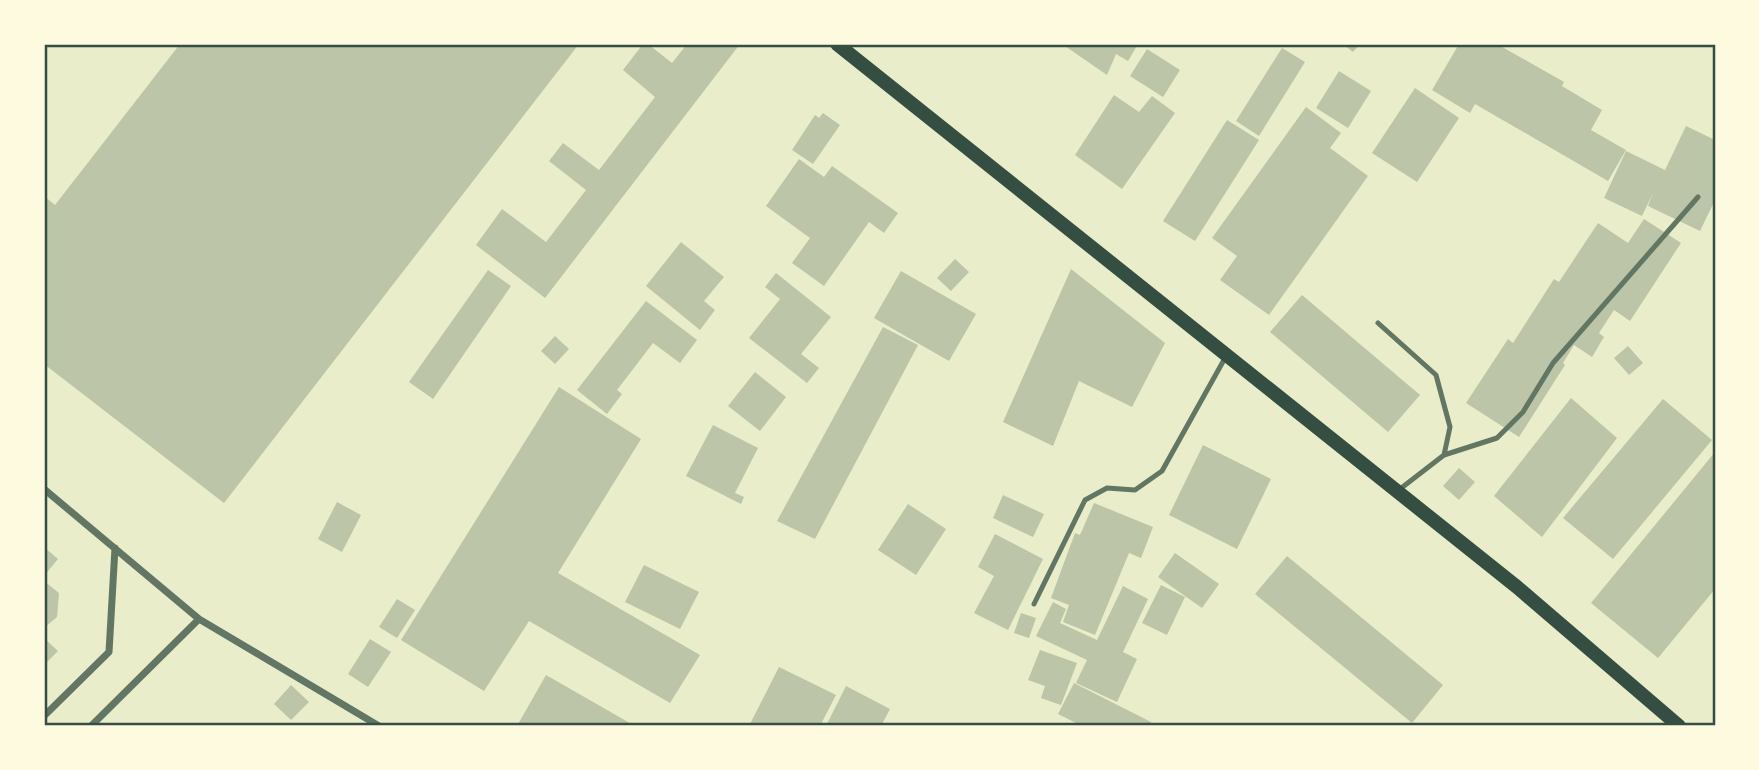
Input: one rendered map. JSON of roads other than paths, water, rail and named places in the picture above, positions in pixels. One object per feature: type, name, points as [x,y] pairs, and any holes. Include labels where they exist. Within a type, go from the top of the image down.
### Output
[{"type":"main road","points":[[837,44],[1517,587],[1679,726]]},
{"type":"street","points":[[46,490],[200,619],[380,726]]},
{"type":"street","points":[[44,716],[109,652],[115,548]]},
{"type":"street","points":[[91,726],[200,619]]},
{"type":"lane","points":[[1397,491],[1444,455],[1497,438],[1523,412],[1553,363],[1698,197]]},
{"type":"lane","points":[[1378,323],[1436,375],[1450,427],[1444,455]]},
{"type":"lane","points":[[1034,604],[1085,500],[1107,488],[1135,490],[1162,471],[1227,355]]}]
